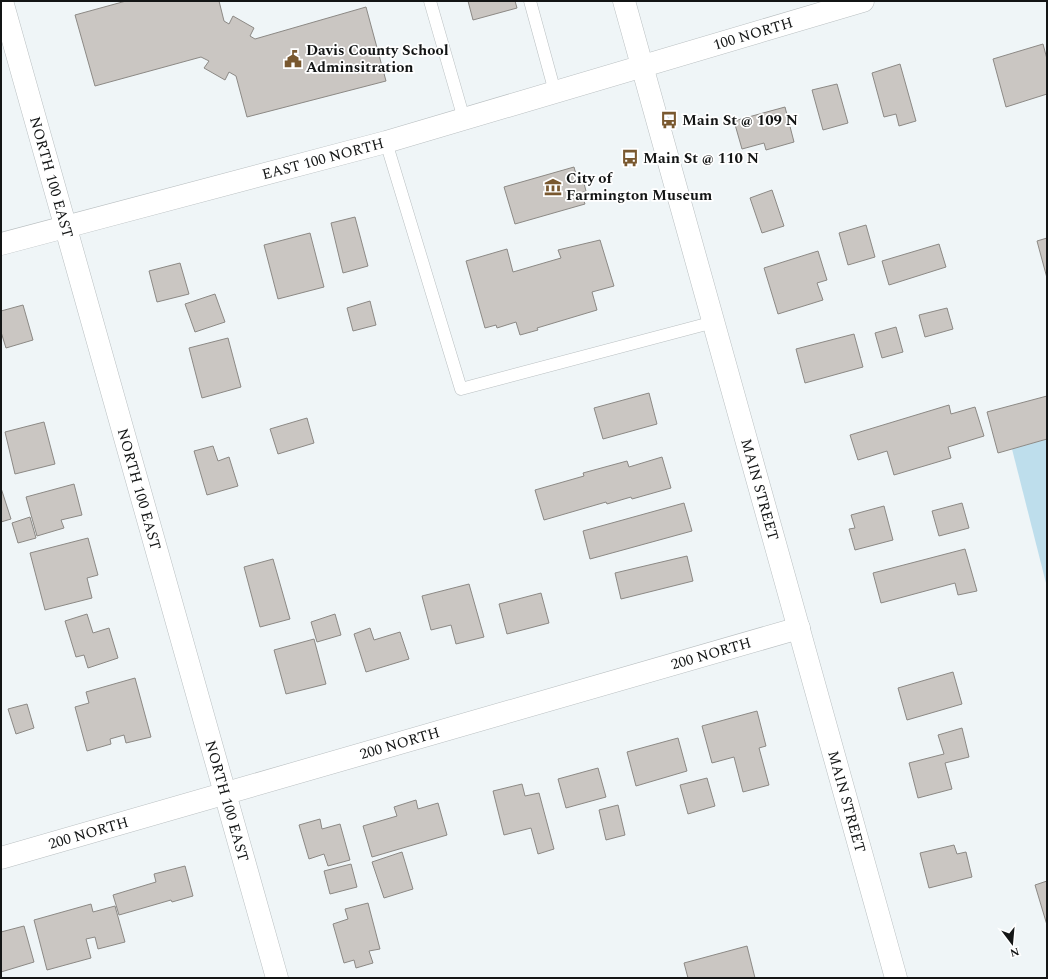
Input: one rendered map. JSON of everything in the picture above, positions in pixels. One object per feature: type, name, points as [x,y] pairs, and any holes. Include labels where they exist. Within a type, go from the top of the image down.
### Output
[{"type":"street","name":"NORTH 100 EAST","points":[[2,1],[277,978]]},
{"type":"street","name":"MAIN STREET","points":[[624,1],[896,978]]},
{"type":"street","name":"100 NORTH","points":[[642,66],[863,1]]},
{"type":"street","name":"EAST 100 NORTH","points":[[1,244],[386,142],[642,66]]},
{"type":"street","name":"200 NORTH","points":[[1,858],[799,628]]},
{"type":"lane","points":[[430,1],[464,119]]},
{"type":"lane","points":[[530,1],[555,92]]},
{"type":"lane","points":[[386,142],[461,389],[714,322]]},
{"type":"shaded area","points":[[1047,439],[1047,587],[1012,449]]},
{"type":"building","name":"Davis County School Adminsitration","points":[[126,1],[219,1],[224,21],[229,24],[233,16],[254,28],[250,36],[255,39],[366,7],[386,81],[247,117],[236,76],[229,72],[225,80],[204,68],[209,61],[201,57],[95,86],[75,15]]},
{"type":"building","points":[[468,1],[515,1],[517,8],[473,20]]},
{"type":"building","points":[[1043,44],[1047,59],[1047,94],[1006,107],[993,59]]},
{"type":"building","points":[[900,64],[916,121],[899,126],[896,114],[884,117],[872,73]]},
{"type":"building","points":[[837,84],[848,123],[823,130],[812,90]]},
{"type":"building","points":[[785,107],[794,142],[766,150],[764,143],[742,149],[734,121]]},
{"type":"building","points":[[574,167],[577,178],[582,176],[586,191],[581,193],[585,204],[515,224],[504,187]]},
{"type":"building","points":[[772,190],[784,226],[762,233],[750,198]]},
{"type":"building","points":[[355,217],[368,266],[343,273],[331,223]]},
{"type":"building","points":[[866,225],[875,257],[848,265],[839,233]]},
{"type":"building","points":[[310,233],[324,287],[278,299],[264,245]]},
{"type":"building","points":[[1047,238],[1047,278],[1037,241]]},
{"type":"building","points":[[600,240],[614,286],[592,292],[597,310],[537,328],[538,330],[520,335],[516,322],[497,328],[496,325],[485,328],[466,261],[507,249],[513,272],[561,258],[558,250]]},
{"type":"building","points":[[939,244],[946,267],[889,285],[882,261]]},
{"type":"building","points":[[818,251],[827,280],[817,283],[823,300],[778,314],[764,268]]},
{"type":"building","points":[[180,263],[189,294],[157,302],[149,271]]},
{"type":"building","points":[[215,294],[225,322],[195,332],[185,304]]},
{"type":"building","points":[[370,301],[376,325],[353,331],[347,308]]},
{"type":"building","points":[[23,305],[33,340],[6,348],[1,332],[1,311]]},
{"type":"building","points":[[947,308],[953,329],[925,337],[919,315]]},
{"type":"building","points":[[896,327],[903,352],[882,358],[875,333]]},
{"type":"building","points":[[854,334],[863,367],[805,383],[796,349]]},
{"type":"building","points":[[228,338],[241,387],[202,398],[189,348]]},
{"type":"building","points":[[649,393],[657,424],[603,439],[594,408]]},
{"type":"building","points":[[1047,396],[1047,439],[998,453],[987,412]]},
{"type":"building","points":[[949,405],[951,414],[975,407],[984,436],[948,447],[951,458],[894,475],[887,451],[858,460],[850,435]]},
{"type":"building","points":[[307,418],[314,443],[278,454],[270,429]]},
{"type":"building","points":[[44,422],[55,464],[15,474],[5,432]]},
{"type":"building","points":[[213,446],[218,461],[229,457],[238,486],[207,495],[194,451]]},
{"type":"building","points":[[662,457],[671,488],[632,499],[631,497],[607,504],[606,502],[544,520],[535,490],[584,476],[583,473],[627,461],[629,467]]},
{"type":"building","points":[[74,484],[82,515],[61,520],[64,528],[37,536],[26,497]]},
{"type":"building","points":[[1,488],[11,519],[1,522]]},
{"type":"building","points":[[684,503],[692,531],[590,559],[583,531]]},
{"type":"building","points":[[962,503],[969,528],[939,536],[932,511]]},
{"type":"building","points":[[884,506],[893,540],[855,550],[849,529],[855,528],[851,515]]},
{"type":"building","points":[[30,517],[36,538],[18,543],[12,523]]},
{"type":"building","points":[[88,538],[98,575],[87,578],[92,598],[45,610],[30,553]]},
{"type":"building","points":[[965,549],[977,591],[958,595],[955,583],[881,603],[873,573]]},
{"type":"building","points":[[687,556],[693,581],[621,599],[615,573]]},
{"type":"building","points":[[273,559],[290,619],[260,627],[244,567]]},
{"type":"building","points":[[469,584],[484,637],[456,644],[451,625],[431,630],[422,596]]},
{"type":"building","points":[[541,593],[549,623],[507,634],[499,604]]},
{"type":"building","points":[[87,614],[93,633],[109,628],[118,658],[88,668],[84,655],[76,657],[65,621]]},
{"type":"building","points":[[335,614],[341,635],[317,642],[311,622]]},
{"type":"building","points":[[370,628],[374,640],[400,632],[409,659],[366,672],[354,634]]},
{"type":"building","points":[[314,639],[326,684],[286,694],[274,650]]},
{"type":"building","points":[[953,672],[962,704],[907,720],[898,688]]},
{"type":"building","points":[[135,678],[151,737],[126,743],[124,735],[110,739],[111,744],[87,751],[75,707],[89,703],[86,692]]},
{"type":"building","points":[[27,704],[34,728],[16,734],[8,709]]},
{"type":"building","points":[[757,711],[766,746],[759,748],[769,785],[743,792],[734,757],[712,763],[702,726]]},
{"type":"building","points":[[962,728],[969,757],[945,763],[952,789],[918,798],[909,763],[944,754],[938,735]]},
{"type":"building","points":[[678,738],[687,771],[636,786],[627,752]]},
{"type":"building","points":[[598,768],[606,797],[566,808],[558,779]]},
{"type":"building","points":[[707,778],[715,806],[688,814],[680,785]]},
{"type":"building","points":[[522,784],[525,796],[539,793],[554,849],[538,854],[531,828],[504,835],[493,791]]},
{"type":"building","points":[[416,800],[418,809],[438,803],[447,835],[372,857],[363,826],[397,816],[394,807]]},
{"type":"building","points":[[618,805],[625,835],[606,840],[599,810]]},
{"type":"building","points":[[320,819],[322,829],[340,824],[350,860],[328,866],[324,854],[309,859],[299,825]]},
{"type":"building","points":[[954,845],[957,854],[966,852],[972,877],[929,888],[920,853]]},
{"type":"building","points":[[402,852],[413,889],[384,898],[372,862]]},
{"type":"building","points":[[351,864],[357,887],[330,894],[324,871]]},
{"type":"building","points":[[185,866],[193,896],[172,902],[171,900],[119,915],[113,895],[156,882],[154,874]]},
{"type":"building","points":[[1047,881],[1047,925],[1035,885]]},
{"type":"building","points":[[368,903],[380,949],[369,951],[373,963],[356,968],[354,960],[344,963],[333,924],[348,919],[345,909]]},
{"type":"building","points":[[91,904],[93,912],[115,906],[125,942],[98,949],[95,937],[86,939],[91,958],[47,970],[34,920]]},
{"type":"building","points":[[24,926],[34,962],[1,972],[1,932]]},
{"type":"building","points":[[747,946],[755,978],[688,978],[684,963]]},
{"type":"place","name":"Davis County School Adminsitration","points":[[293,59]]},
{"type":"place","name":"Main St @ 109 N","points":[[669,120]]},
{"type":"place","name":"Main St @ 110 N","points":[[630,158]]},
{"type":"place","name":"City of Farmington Museum","points":[[553,187]]}]
